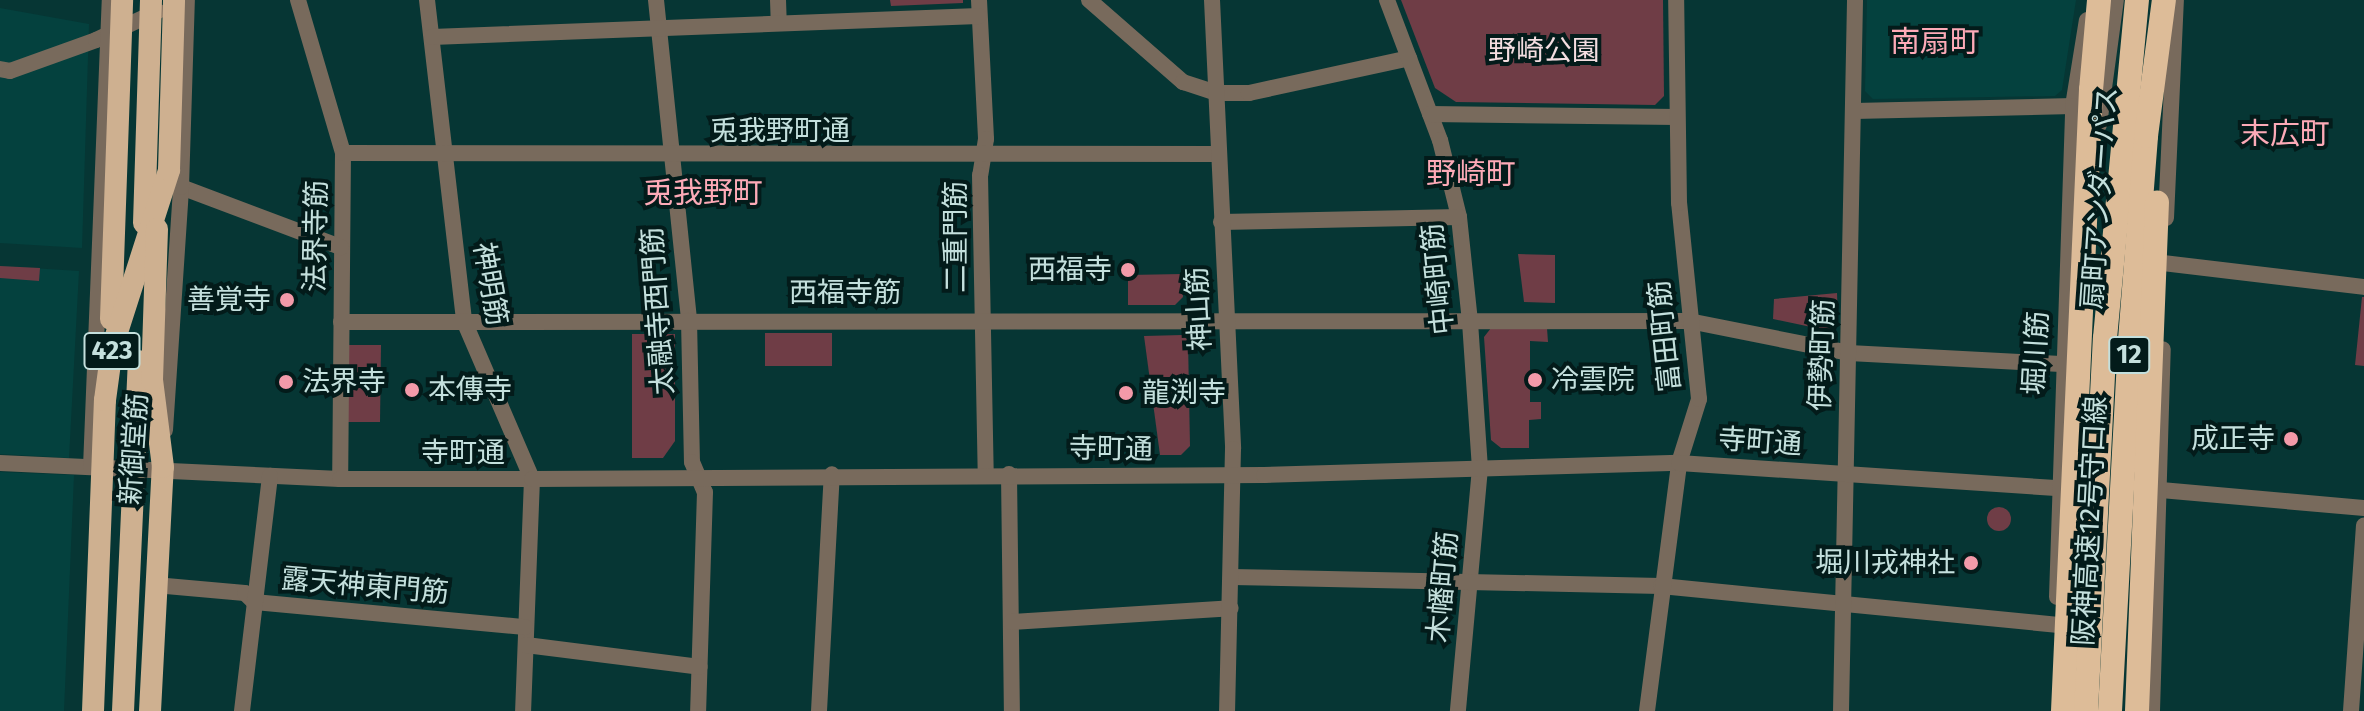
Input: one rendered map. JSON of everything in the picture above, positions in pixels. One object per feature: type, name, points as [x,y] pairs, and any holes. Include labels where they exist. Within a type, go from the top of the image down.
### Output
[{"type":"highway","name":"423","points":[[91,467],[113,303],[122,0]]},
{"type":"highway","name":"423","points":[[105,711],[134,0]]},
{"type":"highway","name":"423","points":[[123,711],[151,0]]},
{"type":"highway","name":"423","points":[[163,467],[152,380],[165,0]]},
{"type":"highway","name":"423","points":[[93,711],[105,400],[112,348],[169,170],[174,0]]},
{"type":"highway","points":[[2063,711],[2091,178],[2087,166],[2099,0]]},
{"type":"highway","name":"阪神高速12号守口線","points":[[2096,710],[2108,296],[2138,0]]},
{"type":"highway","points":[[2137,711],[2165,0]]},
{"type":"highway","name":"阪神高速12号守口線","points":[[2096,710],[2146,136],[2165,0]]},
{"type":"highway","name":"新御堂筋","points":[[81,711],[91,467]]},
{"type":"highway","name":"新御堂筋","points":[[150,711],[163,467]]},
{"type":"street","name":"新御堂筋","points":[[91,467],[110,0]]},
{"type":"street","name":"新御堂筋","points":[[163,467],[181,187],[186,0]]},
{"type":"street","points":[[0,69],[10,71],[53,56],[186,0]]},
{"type":"street","name":"法界寺筋","points":[[298,0],[343,153],[340,479]]},
{"type":"street","name":"神明筋","points":[[427,0],[464,321],[532,479],[523,711]]},
{"type":"street","name":"太融寺西門筋","points":[[656,0],[689,320],[692,462],[705,492],[698,711]]},
{"type":"street","points":[[778,0],[779,23]]},
{"type":"street","points":[[1089,0],[1183,82],[1216,93],[1249,93],[1409,58]]},
{"type":"street","name":"神山筋","points":[[1212,0],[1233,476],[1227,711]]},
{"type":"street","name":"中崎町筋","points":[[1387,0],[1430,114],[1459,217],[1480,468]]},
{"type":"street","name":"富田町筋","points":[[1647,711],[1679,463],[1699,399],[1689,321],[1677,117],[1676,0]]},
{"type":"street","name":"伊勢町筋","points":[[1841,711],[1843,474],[1849,353],[1855,0]]},
{"type":"street","name":"堀川筋","points":[[2053,711],[2061,364],[2073,106],[2091,0]]},
{"type":"street","points":[[2091,178],[2116,0]]},
{"type":"street","name":"扇町アンダーパス","points":[[2096,710],[2108,447],[2138,0]]},
{"type":"street","points":[[2152,711],[2161,490],[2163,263],[2176,0]]},
{"type":"street","points":[[432,37],[779,23],[979,8]]},
{"type":"street","name":"二重門筋","points":[[979,8],[986,474]]},
{"type":"street","points":[[1854,111],[2073,106]]},
{"type":"street","points":[[1430,114],[1677,117]]},
{"type":"street","name":"兎我野町通","points":[[343,153],[447,157],[1218,154]]},
{"type":"street","points":[[181,187],[341,247]]},
{"type":"street","points":[[1221,222],[1459,217]]},
{"type":"street","points":[[2163,263],[2364,287]]},
{"type":"street","name":"西福寺筋","points":[[341,322],[983,319],[1689,321],[1849,353],[2061,364]]},
{"type":"street","points":[[0,463],[91,467]]},
{"type":"street","name":"寺町通","points":[[91,467],[163,467],[340,479],[532,479],[832,474],[1233,476],[1679,463],[2058,489],[2161,490]]},
{"type":"street","name":"木幡町筋","points":[[1458,711],[1480,468]]},
{"type":"street","points":[[819,711],[832,474]]},
{"type":"street","points":[[1009,474],[1012,711]]},
{"type":"street","points":[[242,711],[270,476]]},
{"type":"street","points":[[2161,490],[2364,508]]},
{"type":"street","points":[[2351,711],[2364,525]]},
{"type":"street","points":[[1232,577],[1661,586],[2056,625],[2096,710]]},
{"type":"street","name":"露天神東門筋","points":[[155,585],[245,593],[254,602],[525,627]]},
{"type":"street","points":[[1011,622],[1231,608]]},
{"type":"street","points":[[526,645],[700,667]]},
{"type":"shaded area","points":[[1867,0],[2076,0],[2062,90],[2055,96],[1873,99],[1865,91]]},
{"type":"shaded area","points":[[0,8],[89,24],[82,248],[0,243]]},
{"type":"shaded area","points":[[0,266],[79,271],[69,458],[0,454]]},
{"type":"shaded area","points":[[0,472],[74,475],[64,711],[0,711]]},
{"type":"green space","points":[[890,0],[963,0],[963,3],[891,6]]},
{"type":"green space","name":"野崎公園","points":[[1401,0],[1663,0],[1664,96],[1655,105],[1456,102],[1435,88]]},
{"type":"green space","points":[[1518,254],[1555,255],[1555,303],[1524,302]]},
{"type":"green space","points":[[0,266],[40,268],[39,281],[0,278]]},
{"type":"green space","points":[[1182,274],[1183,297],[1175,305],[1128,305],[1128,275]]},
{"type":"green space","points":[[1837,293],[1838,323],[1830,331],[1773,319],[1774,299]]},
{"type":"green space","points":[[2364,297],[2364,366],[2355,365]]},
{"type":"green space","points":[[1491,328],[1547,328],[1548,342],[1530,341],[1530,402],[1541,402],[1541,419],[1529,420],[1529,448],[1501,448],[1491,440],[1484,337]]},
{"type":"green space","points":[[765,333],[832,333],[832,366],[765,366]]},
{"type":"green space","points":[[632,334],[675,334],[675,441],[663,458],[632,458]]},
{"type":"green space","points":[[1182,335],[1188,340],[1190,446],[1181,455],[1160,455],[1144,336]]},
{"type":"green space","points":[[346,345],[381,345],[380,422],[345,422]]},
{"type":"green space","points":[[1999,507],[2010,514],[2011,519],[2004,530],[1999,531],[1988,524],[1987,519],[1994,508]]},
{"type":"place","name":"西福寺","points":[[1128,270]]},
{"type":"place","name":"善覚寺","points":[[287,300]]},
{"type":"place","name":"冷雲院","points":[[1535,380]]},
{"type":"place","name":"法界寺","points":[[286,382]]},
{"type":"place","name":"本傳寺","points":[[412,390]]},
{"type":"place","name":"龍渕寺","points":[[1126,393]]},
{"type":"place","name":"成正寺","points":[[2291,439]]},
{"type":"place","name":"堀川戎神社","points":[[1971,563]]},
{"type":"district","name":"南扇町","points":[[1935,42]]},
{"type":"district","name":"末広町","points":[[2285,134]]},
{"type":"district","name":"野崎町","points":[[1471,174]]},
{"type":"district","name":"兎我野町","points":[[703,193]]}]
